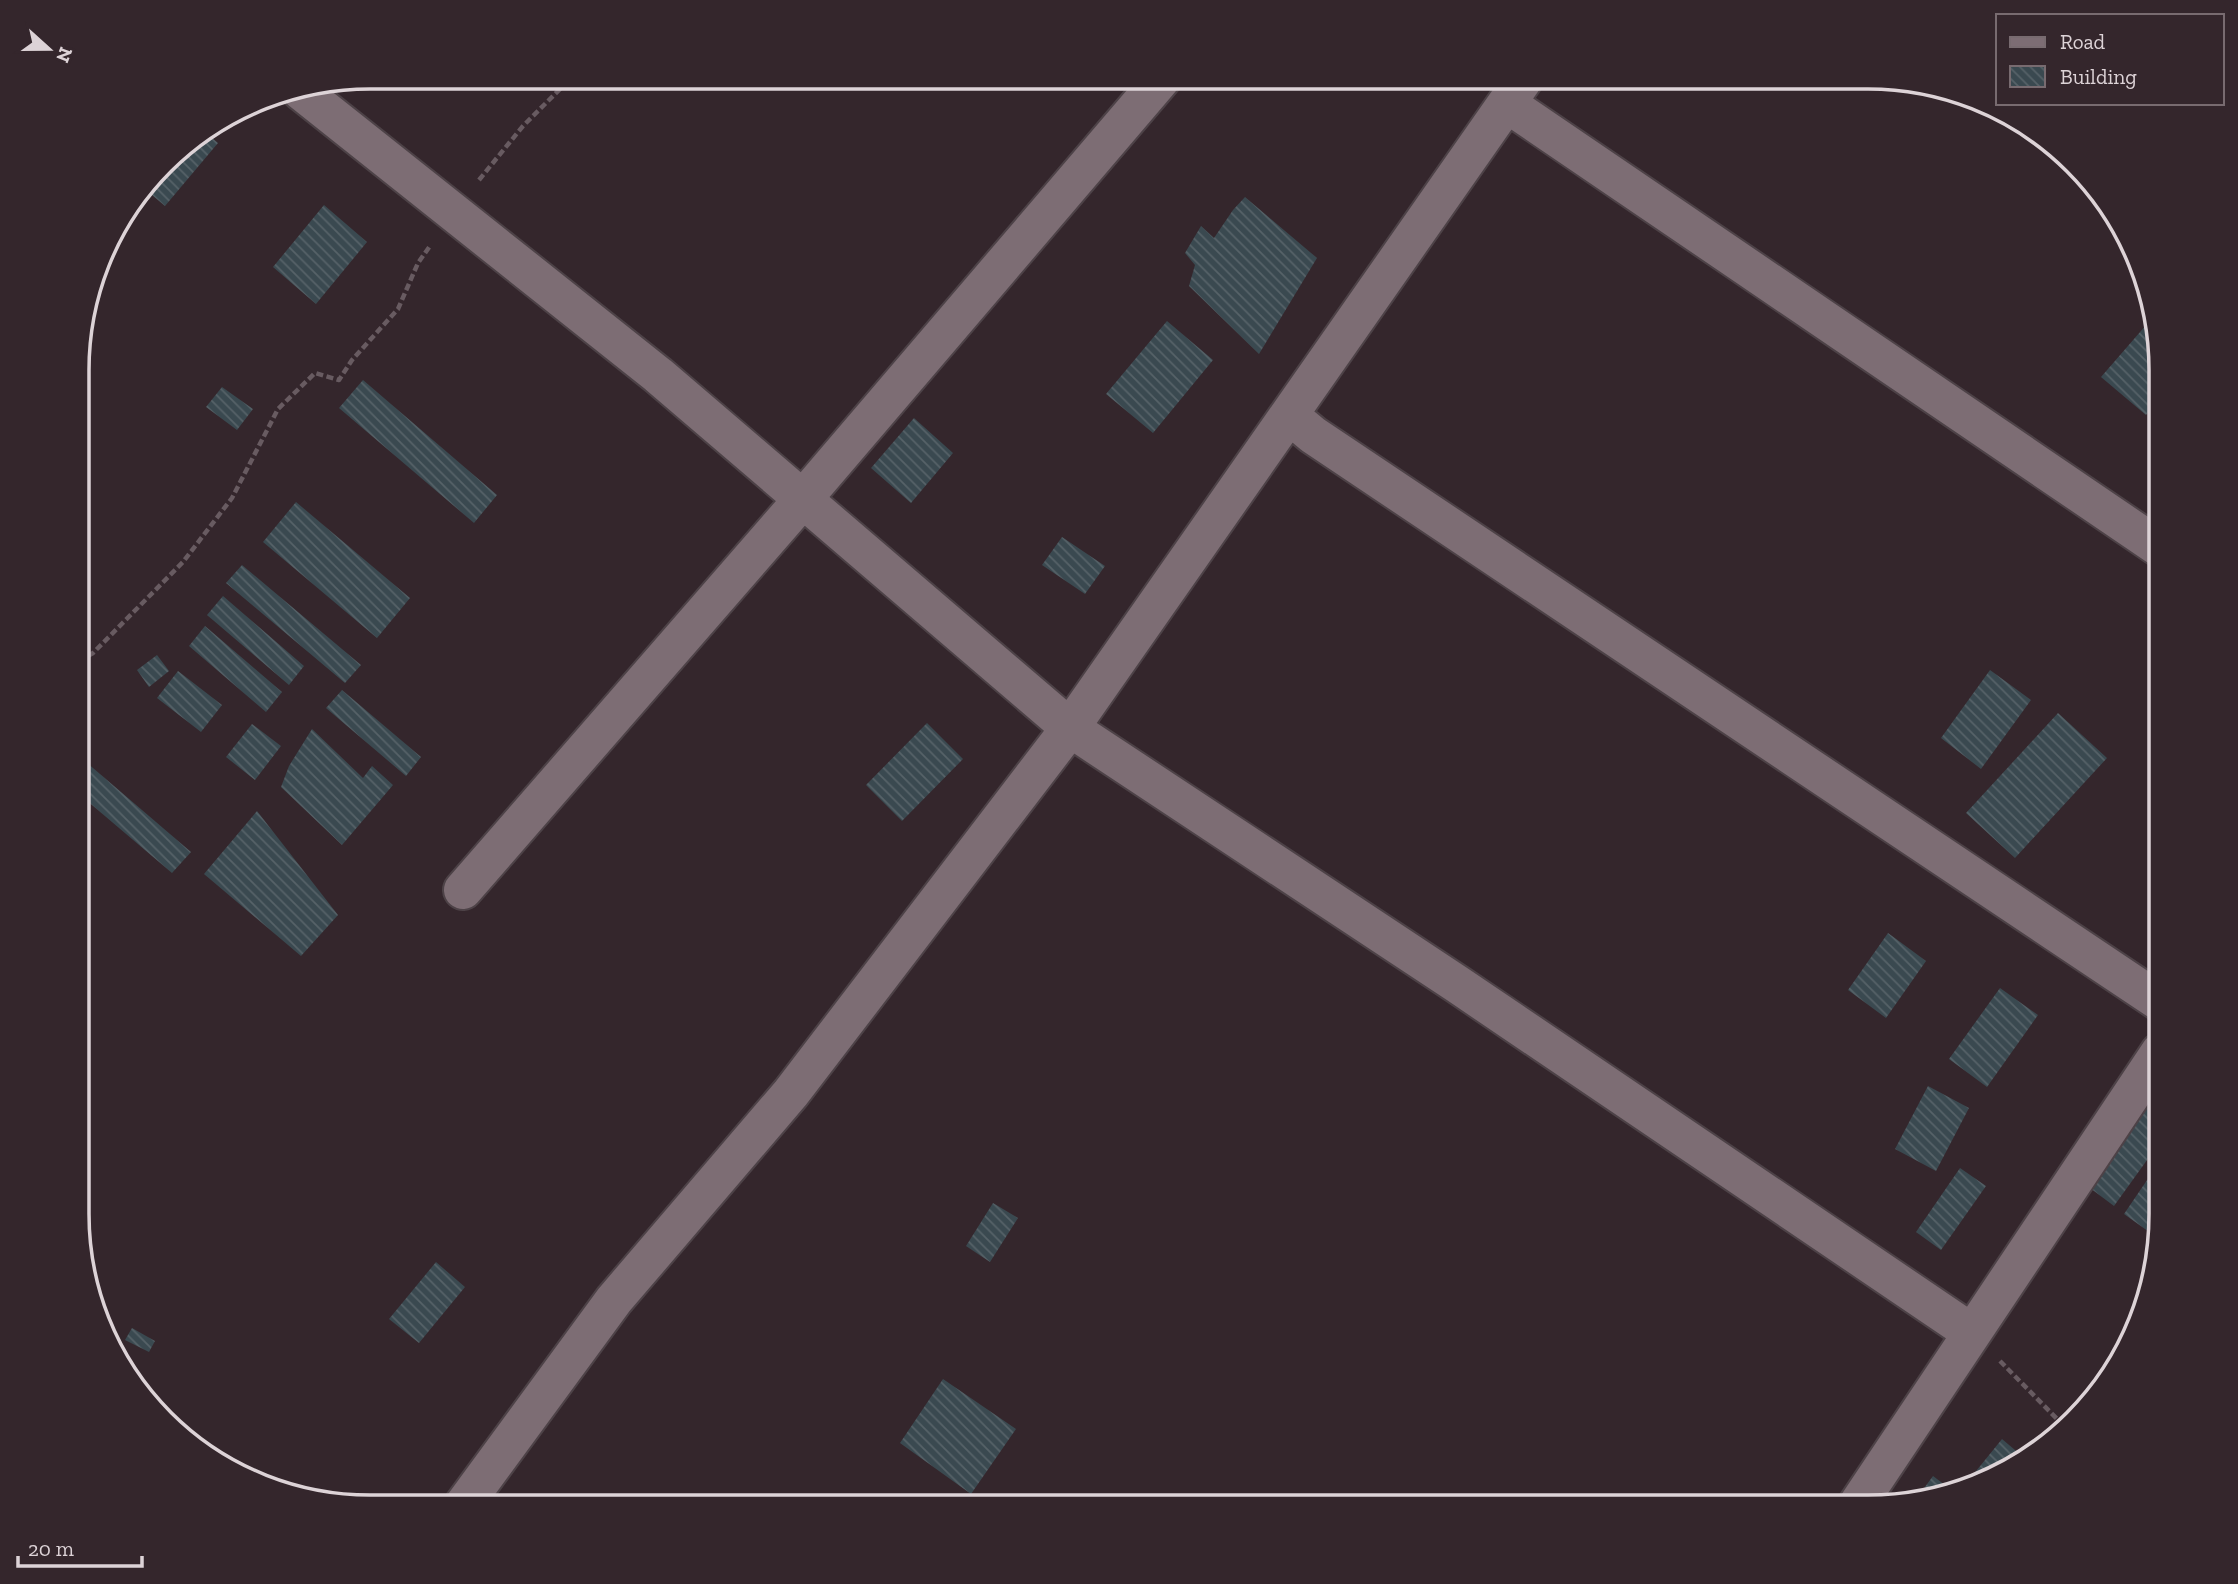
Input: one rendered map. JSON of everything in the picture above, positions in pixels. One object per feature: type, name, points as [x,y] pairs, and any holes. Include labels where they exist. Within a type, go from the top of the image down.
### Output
[{"type":"street","points":[[463,890],[802,500],[1153,89]]},
{"type":"street","points":[[471,1495],[614,1300],[791,1093],[1070,728],[1517,91],[2149,540]]},
{"type":"street","points":[[308,97],[658,375],[1070,728],[1457,984],[1972,1333]]},
{"type":"street","points":[[1289,415],[1336,450],[2149,995]]},
{"type":"street","points":[[1864,1495],[2149,1068]]},
{"type":"path","points":[[89,655],[183,562],[232,498],[278,408],[315,373],[339,380],[352,360],[398,309],[418,263],[452,211],[523,126],[560,89]]},
{"type":"path","points":[[1972,1333],[2058,1420]]},
{"type":"building","points":[[212,138],[218,143],[165,206],[151,194],[185,159]]},
{"type":"building","points":[[1245,197],[1317,258],[1259,354],[1189,286],[1195,265],[1185,253],[1201,226],[1214,238]]},
{"type":"building","points":[[324,205],[367,242],[316,304],[273,267]]},
{"type":"building","points":[[1167,321],[1213,360],[1153,433],[1106,394]]},
{"type":"building","points":[[2145,327],[2149,370],[2149,411],[2146,415],[2101,377]]},
{"type":"building","points":[[363,380],[497,495],[474,523],[339,408]]},
{"type":"building","points":[[222,387],[253,409],[237,430],[206,407]]},
{"type":"building","points":[[914,418],[953,453],[911,503],[871,468]]},
{"type":"building","points":[[296,502],[410,598],[377,638],[263,542]]},
{"type":"building","points":[[1062,537],[1105,566],[1085,594],[1042,565]]},
{"type":"building","points":[[242,565],[361,665],[345,683],[226,583]]},
{"type":"building","points":[[223,596],[304,666],[289,685],[207,615]]},
{"type":"building","points":[[205,626],[282,692],[266,712],[189,646]]},
{"type":"building","points":[[157,655],[169,671],[149,687],[137,670]]},
{"type":"building","points":[[1990,670],[2031,700],[1981,769],[1941,738]]},
{"type":"building","points":[[178,671],[222,705],[201,732],[157,698]]},
{"type":"building","points":[[342,690],[421,757],[406,776],[326,708]]},
{"type":"building","points":[[2058,713],[2107,758],[2015,858],[1966,813]]},
{"type":"building","points":[[927,723],[963,759],[902,821],[866,785]]},
{"type":"building","points":[[252,724],[281,746],[255,780],[226,757]]},
{"type":"building","points":[[312,729],[363,778],[372,766],[393,785],[342,845],[281,787],[289,766]]},
{"type":"building","points":[[89,765],[191,852],[172,873],[89,802]]},
{"type":"building","points":[[257,811],[338,915],[301,956],[204,874]]},
{"type":"building","points":[[1888,933],[1926,961],[1886,1018],[1848,990]]},
{"type":"building","points":[[2000,988],[2038,1015],[1987,1087],[1949,1059]]},
{"type":"building","points":[[1928,1086],[1969,1108],[1936,1171],[1895,1149]]},
{"type":"building","points":[[2149,1098],[2149,1157],[2114,1206],[2086,1185]]},
{"type":"building","points":[[1960,1168],[1986,1186],[1941,1250],[1916,1232]]},
{"type":"building","points":[[2149,1177],[2148,1231],[2124,1214]]},
{"type":"building","points":[[993,1203],[1018,1218],[990,1262],[966,1246]]},
{"type":"building","points":[[436,1262],[465,1287],[419,1343],[389,1319]]},
{"type":"building","points":[[132,1328],[155,1341],[149,1352],[125,1340]]},
{"type":"building","points":[[943,1379],[1016,1429],[971,1494],[900,1443]]},
{"type":"building","points":[[2002,1439],[2017,1452],[1992,1466],[1974,1473]]},
{"type":"building","points":[[1933,1476],[1944,1484],[1940,1485],[1924,1489]]}]
